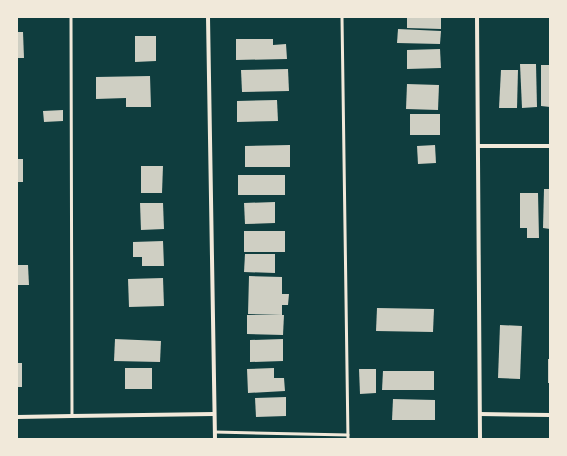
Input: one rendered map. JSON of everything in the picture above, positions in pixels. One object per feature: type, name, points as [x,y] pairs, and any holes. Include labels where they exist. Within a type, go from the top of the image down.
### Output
[{"type":"street","points":[[208,17],[215,439]]},
{"type":"street","points":[[477,17],[480,439]]},
{"type":"street","points":[[478,146],[550,146]]},
{"type":"street","points":[[17,417],[214,414]]},
{"type":"street","points":[[480,414],[550,415]]},
{"type":"lane","points":[[71,17],[72,416]]},
{"type":"lane","points":[[215,432],[348,437],[342,17]]},
{"type":"building","points":[[407,17],[441,17],[441,29],[407,28]]},
{"type":"building","points":[[398,29],[441,31],[440,44],[397,43]]},
{"type":"building","points":[[17,32],[23,32],[24,58],[17,58]]},
{"type":"building","points":[[135,36],[156,36],[156,61],[135,62]]},
{"type":"building","points":[[236,39],[273,39],[273,45],[286,44],[287,59],[236,60]]},
{"type":"building","points":[[440,49],[441,68],[407,69],[407,50]]},
{"type":"building","points":[[520,64],[536,64],[537,107],[522,108]]},
{"type":"building","points":[[541,65],[550,65],[550,107],[541,106]]},
{"type":"building","points":[[288,69],[289,91],[242,92],[241,70]]},
{"type":"building","points":[[501,70],[518,70],[517,108],[499,108]]},
{"type":"building","points":[[150,76],[151,107],[126,107],[126,98],[96,99],[96,77]]},
{"type":"building","points":[[407,84],[439,85],[438,110],[406,109]]},
{"type":"building","points":[[277,100],[278,121],[237,122],[237,101]]},
{"type":"building","points":[[63,110],[63,121],[44,122],[43,111]]},
{"type":"building","points":[[410,114],[440,114],[440,135],[410,135]]},
{"type":"building","points":[[290,145],[290,167],[245,167],[245,146]]},
{"type":"building","points":[[435,145],[436,163],[418,164],[417,146]]},
{"type":"building","points":[[17,159],[23,159],[23,182],[17,182]]},
{"type":"building","points":[[141,166],[163,166],[162,193],[141,193]]},
{"type":"building","points":[[238,175],[285,175],[285,195],[238,195]]},
{"type":"building","points":[[544,189],[550,189],[550,229],[543,228]]},
{"type":"building","points":[[520,193],[538,193],[539,238],[527,238],[527,228],[520,228]]},
{"type":"building","points":[[275,202],[275,223],[245,224],[244,203]]},
{"type":"building","points":[[140,203],[163,203],[164,229],[141,230]]},
{"type":"building","points":[[244,231],[285,231],[285,252],[244,252]]},
{"type":"building","points":[[163,241],[164,266],[142,266],[142,257],[133,257],[133,242]]},
{"type":"building","points":[[245,254],[275,254],[275,273],[244,272]]},
{"type":"building","points":[[17,265],[28,265],[29,285],[17,285]]},
{"type":"building","points":[[249,276],[282,277],[282,294],[289,294],[288,305],[282,305],[282,315],[248,314]]},
{"type":"building","points":[[163,278],[164,306],[129,307],[128,279]]},
{"type":"building","points":[[377,308],[434,309],[433,332],[376,331]]},
{"type":"building","points":[[247,315],[284,315],[283,335],[247,334]]},
{"type":"building","points":[[500,325],[522,326],[520,379],[498,378]]},
{"type":"building","points":[[115,339],[161,341],[160,362],[114,361]]},
{"type":"building","points":[[283,339],[283,361],[250,362],[250,340]]},
{"type":"building","points":[[548,359],[550,359],[550,383],[548,383]]},
{"type":"building","points":[[17,363],[22,363],[22,387],[17,387]]},
{"type":"building","points":[[125,368],[152,368],[152,389],[125,389]]},
{"type":"building","points":[[274,368],[274,378],[284,378],[285,391],[248,393],[247,369]]},
{"type":"building","points":[[359,369],[376,369],[376,393],[360,394]]},
{"type":"building","points":[[383,371],[434,371],[434,390],[382,390]]},
{"type":"building","points":[[286,397],[286,416],[256,417],[255,398]]},
{"type":"building","points":[[393,399],[435,400],[435,420],[392,420]]}]
